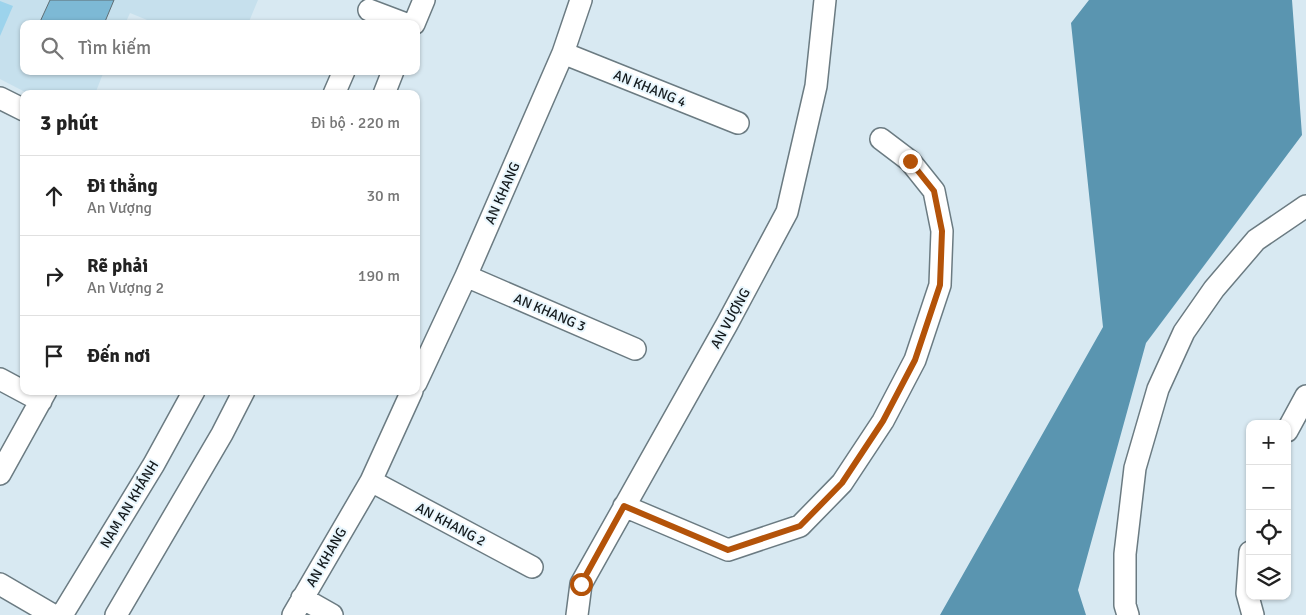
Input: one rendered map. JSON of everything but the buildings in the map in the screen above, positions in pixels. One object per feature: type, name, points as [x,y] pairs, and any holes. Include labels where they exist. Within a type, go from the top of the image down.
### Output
[{"type":"street","points":[[416,20],[424,0]]},
{"type":"street","name":"AN KHANG","points":[[420,374],[466,276],[563,54],[581,0]]},
{"type":"street","name":"AN VƯỢNG","points":[[577,615],[581,584],[727,324],[787,212],[816,86],[825,0]]},
{"type":"street","points":[[369,11],[395,20]]},
{"type":"street","name":"AN KHANG 4","points":[[563,54],[738,123]]},
{"type":"street","points":[[336,90],[342,75]]},
{"type":"street","points":[[386,90],[391,75]]},
{"type":"street","points":[[0,98],[20,108]]},
{"type":"street","points":[[624,506],[728,550],[800,526],[842,483],[883,421],[915,360],[940,285],[942,231],[934,191],[910,161],[880,139]]},
{"type":"street","points":[[1128,615],[1125,605],[1125,554],[1135,468],[1158,389],[1184,332],[1214,290],[1256,240],[1306,206]]},
{"type":"street","name":"AN KHANG 3","points":[[466,276],[635,349]]},
{"type":"street","points":[[0,379],[20,387]]},
{"type":"street","name":"NAM AN KHÁNH","points":[[62,615],[154,464],[192,395]]},
{"type":"street","points":[[116,615],[222,434],[242,395]]},
{"type":"street","name":"AN KHANG","points":[[297,607],[370,481],[410,395]]},
{"type":"street","points":[[0,474],[43,396]]},
{"type":"street","points":[[1291,424],[1306,396]]},
{"type":"street","name":"AN KHANG 2","points":[[370,481],[532,567]]},
{"type":"street","points":[[1250,555],[1247,593],[1253,615]]},
{"type":"street","points":[[0,584],[53,615]]},
{"type":"street","points":[[297,607],[332,615]]},
{"type":"shaded area","points":[[0,0],[258,0],[250,20],[147,20],[130,13],[127,20],[20,20],[20,75],[102,75],[97,90],[21,90],[0,79]]},
{"type":"shaded area","points":[[1089,0],[1292,0],[1302,135],[1146,343],[1078,590],[1086,615],[940,615],[1103,327],[1071,23]]},
{"type":"shaded area","points":[[0,1],[13,6],[0,36]]},
{"type":"route","points":[[581,584],[624,506],[728,550],[800,526],[842,483],[883,421],[915,360],[940,285],[942,231],[934,191],[910,161]]}]
